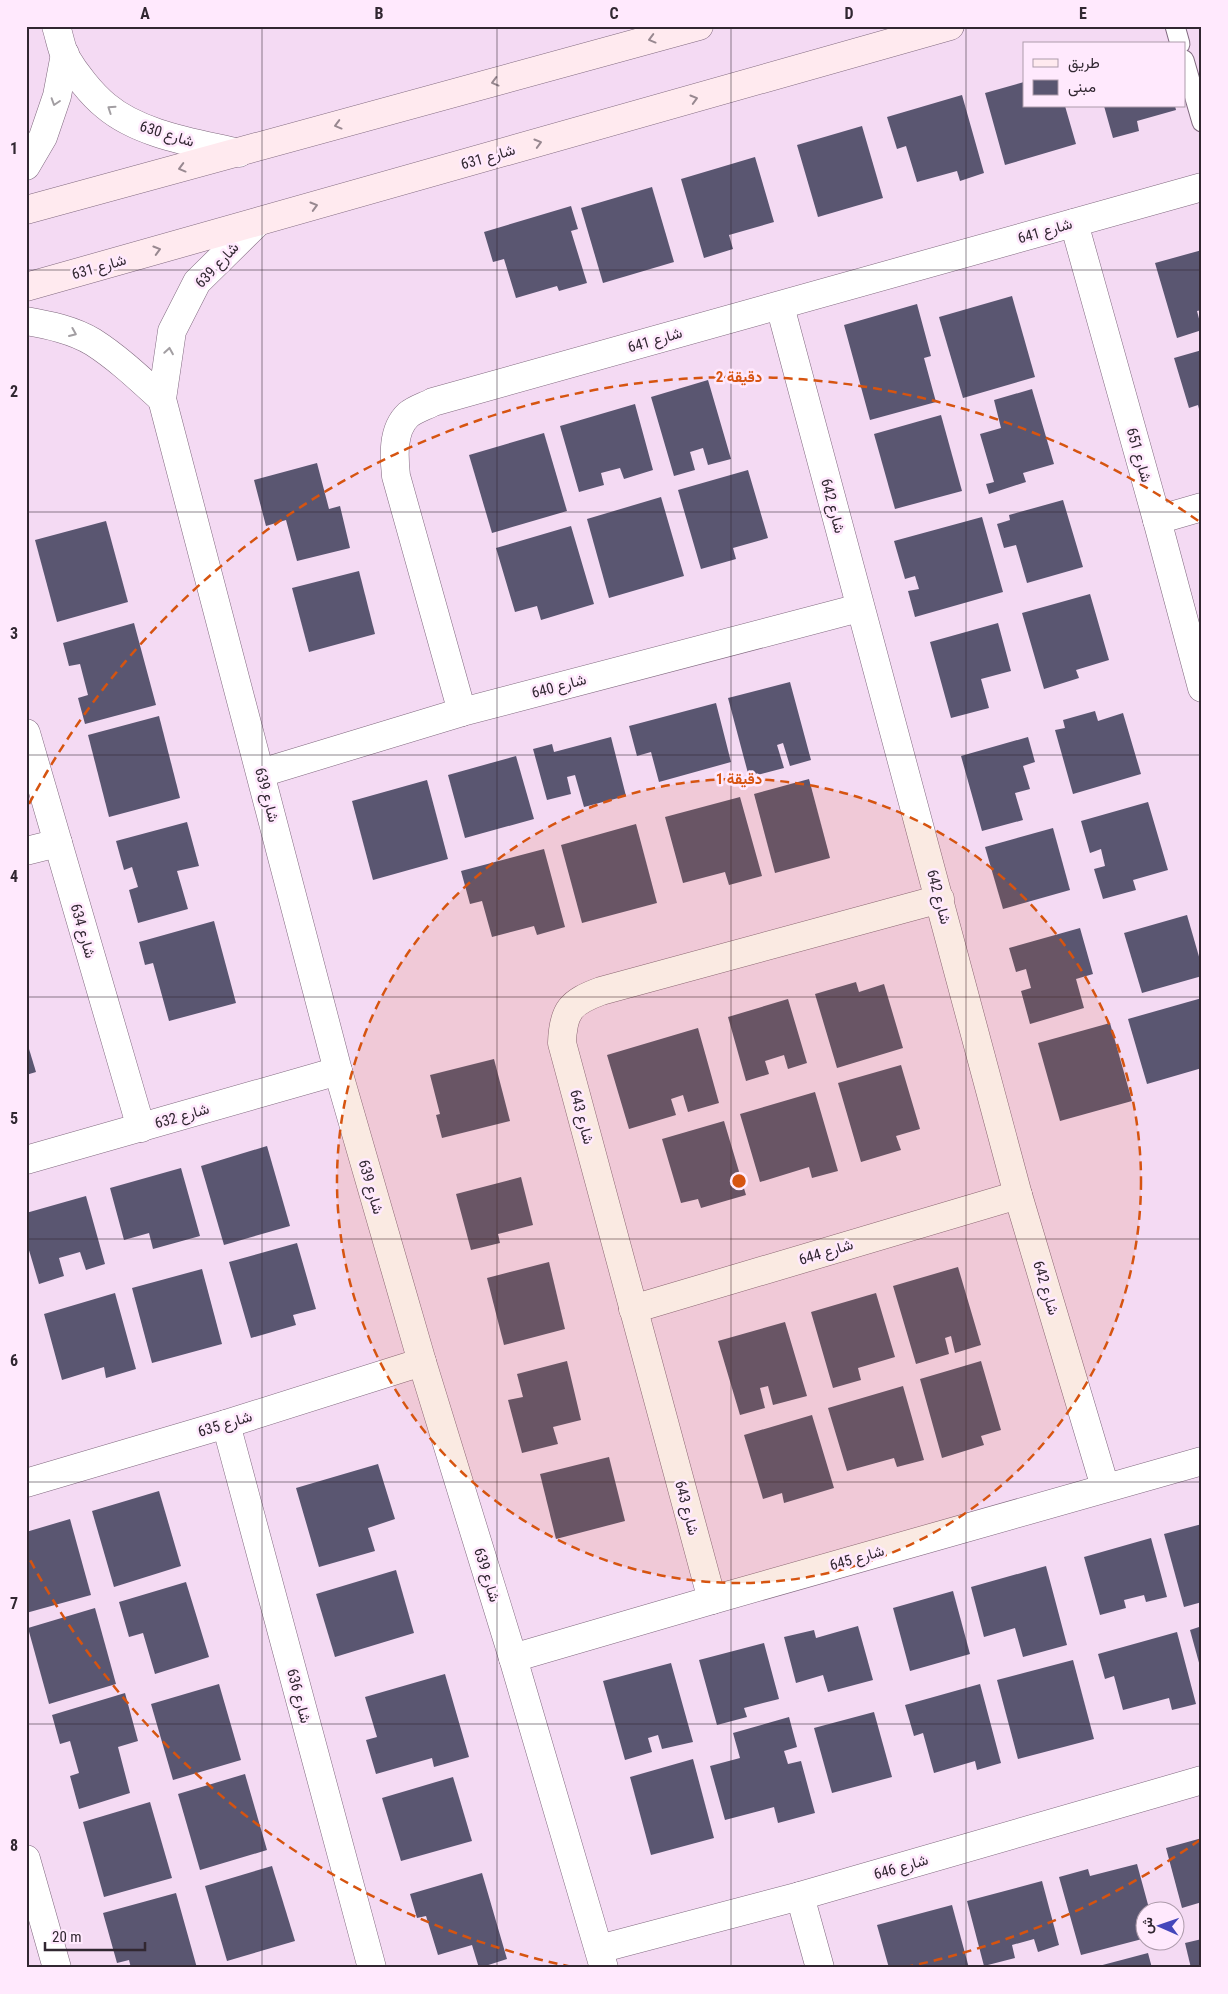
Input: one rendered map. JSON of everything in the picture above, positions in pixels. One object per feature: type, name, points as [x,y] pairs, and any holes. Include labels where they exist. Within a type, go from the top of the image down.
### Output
[{"type":"main road","points":[[26,210],[699,26]]},
{"type":"main road","name":"شارع 631","points":[[26,287],[950,26]]},
{"type":"street","name":"شارع 630","points":[[56,26],[65,54],[86,84],[106,107],[140,127],[239,153]]},
{"type":"street","points":[[26,166],[43,137],[54,104],[65,54]]},
{"type":"street","name":"شارع 641","points":[[462,712],[396,476],[394,456],[398,432],[408,415],[433,402],[1202,187]]},
{"type":"street","name":"شارع 639","points":[[258,222],[197,282],[172,331],[162,399],[338,1071],[422,1362],[513,1658],[601,1958]]},
{"type":"street","name":"شارع 651","points":[[1074,224],[1202,688]]},
{"type":"street","name":"شارع 642","points":[[780,306],[1018,1195],[1105,1487]]},
{"type":"street","points":[[26,321],[58,327],[91,341],[118,361],[162,399]]},
{"type":"street","points":[[1157,520],[1202,507]]},
{"type":"street","name":"شارع 640","points":[[261,772],[462,712],[860,608]]},
{"type":"street","name":"شارع 634","points":[[26,733],[141,1128]]},
{"type":"street","points":[[26,851],[58,843]]},
{"type":"street","name":"شارع 643","points":[[712,1600],[562,1043],[563,1024],[569,1010],[584,997],[601,990],[940,899]]},
{"type":"street","name":"شارع 632","points":[[26,1160],[338,1071]]},
{"type":"street","name":"شارع 644","points":[[633,1309],[1018,1195]]},
{"type":"street","name":"شارع 635","points":[[26,1483],[226,1424],[422,1362]]},
{"type":"street","name":"شارع 636","points":[[226,1424],[372,1968]]},
{"type":"street","name":"شارع 645","points":[[513,1658],[1105,1487],[1202,1461]]},
{"type":"street","name":"شارع 646","points":[[601,1958],[800,1896],[1202,1780]]},
{"type":"street","points":[[26,1858],[57,1968]]},
{"type":"street","points":[[800,1896],[820,1968]]},
{"type":"lane","points":[[1174,26],[1179,42]]},
{"type":"lane","points":[[1186,67],[1202,122]]},
{"type":"building","points":[[1023,82],[1023,108],[1066,108],[1076,144],[1005,165],[985,93]]},
{"type":"building","points":[[962,95],[984,173],[960,181],[957,171],[917,182],[906,146],[897,149],[887,117]]},
{"type":"building","points":[[1105,108],[1176,108],[1176,110],[1137,121],[1139,131],[1113,138]]},
{"type":"building","points":[[862,126],[883,198],[818,217],[797,145]]},
{"type":"building","points":[[755,157],[774,222],[729,235],[733,249],[704,258],[681,179]]},
{"type":"building","points":[[652,187],[674,262],[603,283],[581,208]]},
{"type":"building","points":[[571,206],[578,229],[571,231],[587,283],[559,291],[557,286],[516,298],[504,259],[493,262],[484,232]]},
{"type":"building","points":[[1202,250],[1202,310],[1197,311],[1202,330],[1177,338],[1155,263]]},
{"type":"building","points":[[1012,296],[1035,377],[963,398],[939,317]]},
{"type":"building","points":[[917,304],[931,356],[924,358],[936,402],[870,420],[844,325]]},
{"type":"building","points":[[1202,350],[1201,417],[1198,405],[1189,408],[1174,358]]},
{"type":"building","points":[[708,380],[731,459],[708,465],[703,448],[690,452],[695,470],[674,476],[651,397]]},
{"type":"building","points":[[1032,389],[1054,464],[1023,473],[1026,482],[989,494],[986,484],[994,482],[980,434],[1001,428],[994,400]]},
{"type":"building","points":[[635,404],[653,470],[624,479],[620,468],[601,473],[604,485],[579,492],[560,426]]},
{"type":"building","points":[[941,415],[962,491],[895,509],[874,434]]},
{"type":"building","points":[[544,433],[567,511],[492,533],[469,455]]},
{"type":"building","points":[[317,463],[329,509],[340,506],[350,548],[297,561],[286,520],[266,526],[254,480]]},
{"type":"building","points":[[748,470],[768,538],[733,548],[736,559],[701,569],[678,490]]},
{"type":"building","points":[[661,497],[684,576],[609,598],[587,519]]},
{"type":"building","points":[[1063,500],[1083,567],[1027,583],[1016,545],[1004,548],[997,524],[1010,520],[1009,515]]},
{"type":"building","points":[[982,517],[1003,592],[915,617],[908,591],[919,589],[915,576],[905,579],[894,541]]},
{"type":"building","points":[[106,521],[128,602],[57,622],[35,540]]},
{"type":"building","points":[[571,526],[594,604],[541,620],[537,606],[515,612],[496,548]]},
{"type":"building","points":[[359,571],[375,634],[309,652],[292,588]]},
{"type":"building","points":[[1090,594],[1109,660],[1076,670],[1079,678],[1044,689],[1022,613]]},
{"type":"building","points":[[134,623],[156,705],[85,724],[78,698],[88,695],[80,664],[69,666],[63,643]]},
{"type":"building","points":[[998,623],[1011,671],[981,679],[989,708],[951,718],[930,642]]},
{"type":"building","points":[[790,682],[811,760],[790,766],[783,743],[777,745],[784,768],[749,777],[728,698]]},
{"type":"building","points":[[716,703],[731,762],[659,782],[651,752],[637,756],[629,726]]},
{"type":"building","points":[[1095,711],[1098,721],[1123,713],[1141,774],[1073,794],[1055,730],[1065,728],[1063,720]]},
{"type":"building","points":[[159,716],[180,798],[109,817],[88,735]]},
{"type":"building","points":[[611,737],[626,796],[584,807],[575,775],[567,777],[571,794],[547,800],[533,749],[552,744],[554,752]]},
{"type":"building","points":[[1028,737],[1035,762],[1023,766],[1030,789],[1015,793],[1023,820],[982,831],[961,756]]},
{"type":"building","points":[[516,756],[534,819],[465,838],[448,775]]},
{"type":"building","points":[[809,779],[830,858],[775,873],[754,794]]},
{"type":"building","points":[[427,780],[448,859],[373,880],[352,801]]},
{"type":"building","points":[[740,797],[762,876],[729,885],[725,872],[683,883],[665,817]]},
{"type":"building","points":[[1148,802],[1168,870],[1133,880],[1136,890],[1103,899],[1094,869],[1105,866],[1101,849],[1090,853],[1081,821]]},
{"type":"building","points":[[187,822],[199,866],[177,871],[188,909],[138,923],[129,890],[138,887],[132,867],[124,870],[116,841]]},
{"type":"building","points":[[636,824],[657,903],[582,923],[561,845]]},
{"type":"building","points":[[1053,828],[1070,890],[1003,909],[985,847]]},
{"type":"building","points":[[544,849],[565,927],[537,935],[534,926],[492,937],[482,901],[470,904],[461,871]]},
{"type":"building","points":[[1187,915],[1202,967],[1202,976],[1142,993],[1124,933]]},
{"type":"building","points":[[214,921],[236,1003],[169,1021],[153,963],[145,965],[139,942]]},
{"type":"building","points":[[1080,928],[1093,974],[1076,979],[1084,1008],[1030,1024],[1021,991],[1031,988],[1026,969],[1016,972],[1009,948]]},
{"type":"building","points":[[856,982],[859,992],[884,984],[903,1048],[837,1068],[815,994]]},
{"type":"building","points":[[1202,998],[1202,1068],[1147,1084],[1128,1019]]},
{"type":"building","points":[[788,999],[807,1063],[788,1069],[784,1055],[765,1061],[769,1074],[746,1081],[728,1017]]},
{"type":"building","points":[[1110,1023],[1132,1101],[1060,1121],[1038,1043]]},
{"type":"building","points":[[698,1028],[719,1103],[688,1112],[683,1095],[671,1099],[676,1115],[629,1129],[607,1055]]},
{"type":"building","points":[[26,1039],[36,1072],[26,1075]]},
{"type":"building","points":[[494,1059],[510,1121],[442,1138],[436,1115],[440,1114],[430,1075]]},
{"type":"building","points":[[901,1065],[920,1129],[896,1136],[901,1150],[861,1162],[838,1083]]},
{"type":"building","points":[[815,1092],[838,1171],[812,1178],[809,1167],[760,1182],[740,1114]]},
{"type":"building","points":[[724,1121],[746,1195],[701,1208],[698,1199],[681,1203],[662,1139]]},
{"type":"building","points":[[267,1146],[290,1226],[224,1245],[201,1166]]},
{"type":"building","points":[[181,1168],[200,1236],[153,1249],[149,1233],[124,1240],[110,1188]]},
{"type":"building","points":[[521,1177],[533,1225],[498,1234],[500,1243],[471,1250],[456,1194]]},
{"type":"building","points":[[86,1196],[105,1264],[86,1270],[80,1252],[59,1258],[64,1276],[39,1284],[26,1240],[26,1213]]},
{"type":"building","points":[[297,1243],[316,1309],[293,1315],[296,1325],[251,1338],[229,1262]]},
{"type":"building","points":[[549,1262],[565,1329],[504,1345],[487,1278]]},
{"type":"building","points":[[958,1267],[981,1345],[955,1353],[951,1336],[945,1338],[949,1354],[916,1364],[893,1286]]},
{"type":"building","points":[[202,1269],[222,1344],[152,1363],[132,1288]]},
{"type":"building","points":[[115,1293],[136,1369],[106,1378],[104,1367],[62,1380],[44,1314]]},
{"type":"building","points":[[876,1293],[895,1357],[858,1368],[861,1380],[833,1388],[811,1312]]},
{"type":"building","points":[[785,1322],[807,1396],[773,1405],[768,1386],[760,1388],[765,1408],[740,1415],[718,1341]]},
{"type":"building","points":[[567,1361],[581,1420],[553,1427],[558,1444],[522,1453],[508,1400],[523,1397],[517,1374]]},
{"type":"building","points":[[981,1361],[1001,1430],[981,1436],[984,1445],[942,1458],[920,1379]]},
{"type":"building","points":[[903,1386],[924,1460],[897,1467],[894,1458],[847,1471],[828,1408]]},
{"type":"building","points":[[812,1415],[834,1488],[784,1503],[782,1493],[763,1499],[744,1435]]},
{"type":"building","points":[[609,1457],[625,1521],[556,1539],[540,1474]]},
{"type":"building","points":[[378,1464],[395,1519],[368,1528],[375,1551],[319,1567],[296,1488]]},
{"type":"building","points":[[159,1491],[181,1566],[114,1587],[92,1511]]},
{"type":"building","points":[[70,1519],[91,1595],[26,1613],[26,1532]]},
{"type":"building","points":[[1202,1524],[1202,1602],[1184,1607],[1164,1534]]},
{"type":"building","points":[[1151,1538],[1167,1597],[1146,1602],[1144,1595],[1124,1600],[1126,1608],[1100,1615],[1084,1557]]},
{"type":"building","points":[[1046,1566],[1067,1645],[1023,1657],[1015,1628],[984,1637],[971,1587]]},
{"type":"building","points":[[396,1570],[414,1633],[335,1657],[316,1594]]},
{"type":"building","points":[[186,1582],[209,1657],[155,1674],[143,1633],[129,1637],[119,1602]]},
{"type":"building","points":[[953,1591],[970,1654],[910,1671],[893,1608]]},
{"type":"building","points":[[95,1608],[116,1684],[49,1704],[28,1628]]},
{"type":"building","points":[[858,1626],[873,1680],[828,1692],[823,1675],[796,1683],[784,1637],[814,1630],[816,1638]]},
{"type":"building","points":[[1202,1626],[1202,1670],[1201,1670],[1190,1630]]},
{"type":"building","points":[[1177,1632],[1196,1704],[1172,1710],[1169,1698],[1123,1710],[1114,1676],[1105,1679],[1098,1654]]},
{"type":"building","points":[[764,1643],[779,1699],[744,1708],[747,1717],[717,1725],[699,1660]]},
{"type":"building","points":[[1073,1660],[1094,1739],[1018,1759],[997,1680]]},
{"type":"building","points":[[671,1663],[693,1742],[662,1749],[658,1735],[648,1738],[652,1752],[625,1760],[603,1681]]},
{"type":"building","points":[[445,1674],[469,1757],[434,1767],[432,1758],[376,1774],[366,1740],[377,1737],[365,1697]]},
{"type":"building","points":[[219,1684],[241,1760],[173,1780],[151,1704]]},
{"type":"building","points":[[980,1684],[1001,1763],[977,1770],[975,1761],[934,1773],[923,1733],[914,1736],[905,1705]]},
{"type":"building","points":[[125,1693],[138,1741],[118,1747],[130,1793],[79,1809],[70,1776],[79,1773],[70,1741],[60,1744],[52,1715]]},
{"type":"building","points":[[874,1712],[892,1777],[832,1793],[814,1728]]},
{"type":"building","points":[[789,1717],[797,1747],[784,1751],[788,1764],[801,1761],[815,1813],[778,1823],[774,1807],[725,1820],[710,1766],[740,1758],[733,1733]]},
{"type":"building","points":[[693,1759],[714,1838],[651,1855],[630,1777]]},
{"type":"building","points":[[245,1774],[267,1850],[200,1870],[178,1794]]},
{"type":"building","points":[[453,1777],[472,1841],[401,1861],[382,1798]]},
{"type":"building","points":[[150,1802],[172,1878],[104,1897],[83,1822]]},
{"type":"building","points":[[1202,1838],[1202,1902],[1186,1907],[1186,1902],[1180,1902],[1166,1848]]},
{"type":"building","points":[[1137,1864],[1147,1902],[1136,1902],[1136,1941],[1081,1955],[1059,1877],[1088,1869],[1090,1876]]},
{"type":"building","points":[[272,1866],[295,1941],[227,1961],[205,1886]]},
{"type":"building","points":[[482,1873],[507,1959],[479,1968],[472,1945],[438,1955],[426,1916],[417,1918],[410,1894]]},
{"type":"building","points":[[1042,1881],[1059,1945],[1038,1952],[1034,1939],[1012,1945],[1015,1958],[984,1966],[967,1901]]},
{"type":"building","points":[[176,1893],[197,1968],[131,1968],[129,1960],[117,1963],[103,1913]]},
{"type":"building","points":[[952,1905],[969,1968],[889,1968],[877,1925]]},
{"type":"building","points":[[1202,1939],[1202,1968],[1191,1968],[1186,1943]]},
{"type":"building","points":[[1148,1953],[1152,1968],[1095,1968],[1095,1967]]}]
